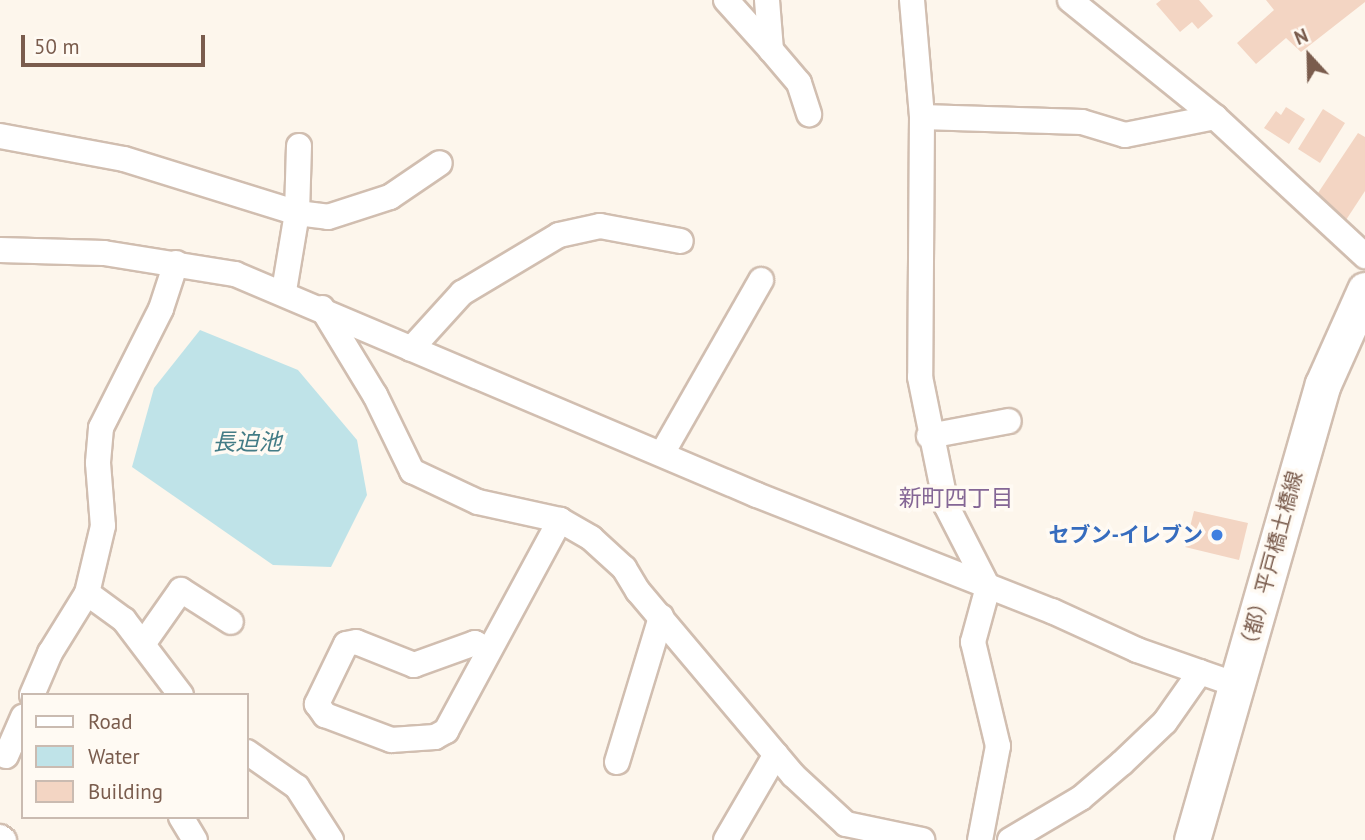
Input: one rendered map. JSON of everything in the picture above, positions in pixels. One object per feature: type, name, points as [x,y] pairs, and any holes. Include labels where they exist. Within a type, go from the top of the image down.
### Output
[{"type":"street","points":[[726,0],[799,83],[809,114]]},
{"type":"street","points":[[767,0],[771,50]]},
{"type":"street","points":[[912,0],[922,117],[918,353],[929,436],[946,505],[988,587],[973,642],[998,746],[980,840]]},
{"type":"street","points":[[1070,0],[1215,117],[1365,256]]},
{"type":"street","points":[[922,117],[1082,122],[1125,135],[1215,117]]},
{"type":"street","points":[[0,136],[124,159],[297,214],[328,217],[390,197],[440,163]]},
{"type":"street","points":[[284,291],[297,214],[299,146]]},
{"type":"street","points":[[411,349],[462,293],[559,235],[600,226],[681,241]]},
{"type":"street","points":[[0,250],[104,253],[176,263],[235,274],[284,291],[411,349],[663,452],[757,495],[1200,673],[1237,685]]},
{"type":"street","points":[[33,693],[50,653],[87,593],[103,526],[98,463],[101,428],[161,309],[176,263]]},
{"type":"street","points":[[663,452],[761,280]]},
{"type":"street","name":"（都）平戸橋土橋線","points":[[1192,840],[1323,384],[1365,290]]},
{"type":"street","points":[[321,308],[375,395],[412,471],[478,502],[560,520],[591,538],[624,568],[661,617],[841,832],[922,840]]},
{"type":"street","points":[[929,436],[1009,421]]},
{"type":"street","points":[[487,650],[475,643],[414,665],[356,642],[346,644],[317,704],[325,715],[391,740],[435,737],[446,731],[487,650],[560,520]]},
{"type":"street","points":[[143,644],[181,590],[231,622]]},
{"type":"street","points":[[87,593],[124,620],[172,689]]},
{"type":"street","points":[[617,762],[661,617]]},
{"type":"street","points":[[1010,840],[1082,798],[1122,763],[1164,722],[1200,673]]},
{"type":"street","points":[[6,756],[21,722]]},
{"type":"street","points":[[248,753],[297,788],[331,840]]},
{"type":"street","points":[[726,840],[776,754]]},
{"type":"street","points":[[182,819],[195,840]]},
{"type":"water","name":"長迫池","points":[[200,330],[298,370],[357,440],[367,495],[331,567],[273,565],[132,467],[154,388]]},
{"type":"building","points":[[1161,0],[1199,0],[1213,16],[1198,29],[1192,22],[1180,32],[1156,4]]},
{"type":"building","points":[[1266,0],[1365,2],[1301,52],[1286,38],[1256,64],[1237,43],[1274,10]]},
{"type":"building","points":[[1286,107],[1305,119],[1289,144],[1264,128],[1276,111],[1281,115]]},
{"type":"building","points":[[1323,109],[1345,123],[1320,163],[1298,149]]},
{"type":"building","points":[[1358,133],[1365,137],[1365,191],[1346,220],[1314,199]]},
{"type":"building","name":"セブン-イレブン","points":[[1194,511],[1248,523],[1239,560],[1185,547]]},
{"type":"place","name":"セブン-イレブン","points":[[1217,535]]},
{"type":"district","name":"新町四丁目","points":[[956,498]]}]
